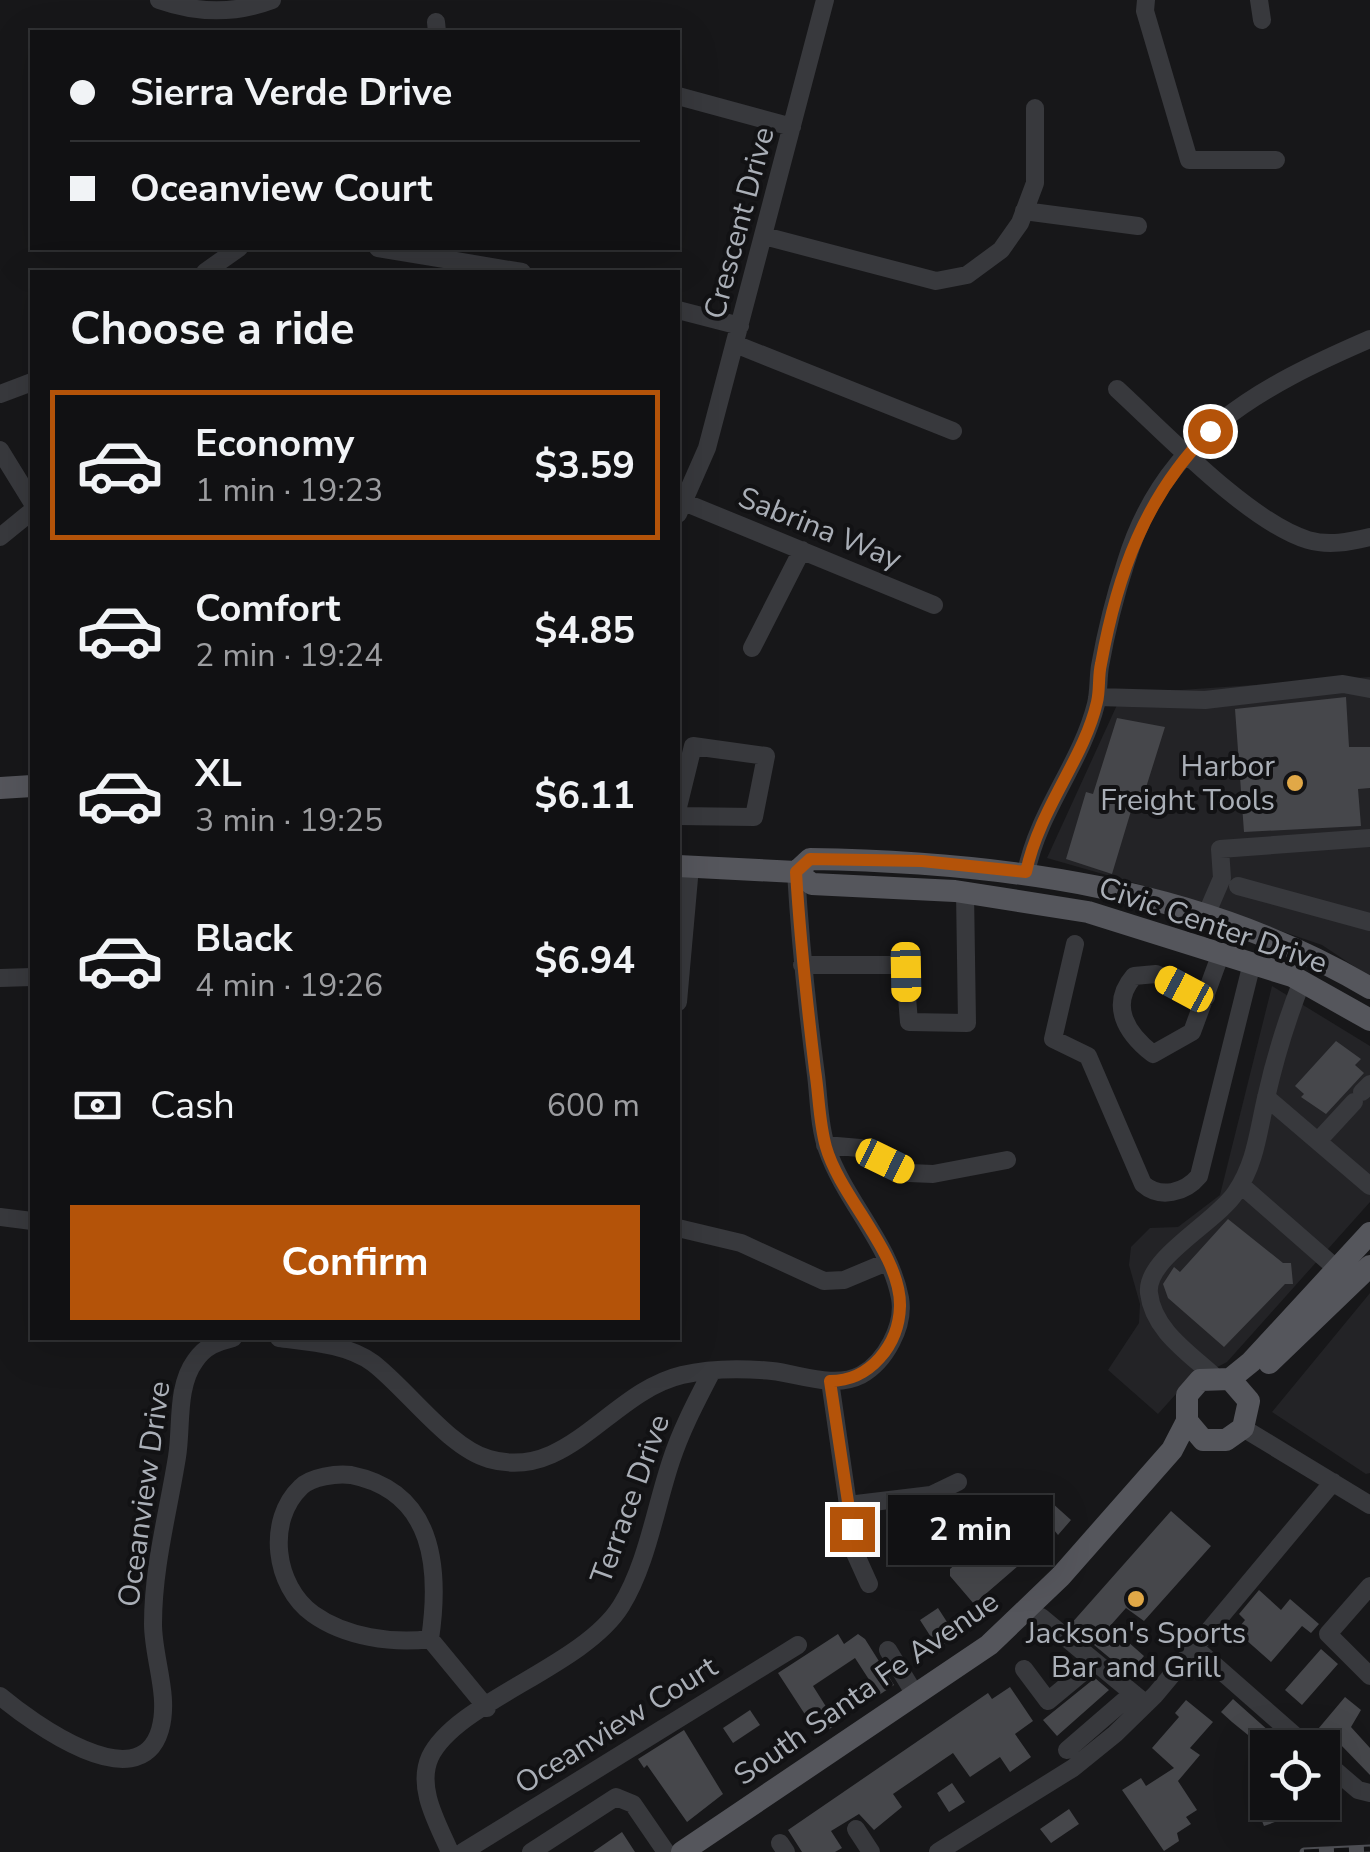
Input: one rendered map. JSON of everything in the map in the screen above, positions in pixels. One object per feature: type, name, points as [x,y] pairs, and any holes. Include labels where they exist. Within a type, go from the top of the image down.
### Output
[{"type":"main road","points":[[0,788],[30,786]]},
{"type":"main road","name":"Civic Center Drive","points":[[796,872],[810,859],[922,861],[1026,872],[1206,914],[1311,956],[1369,985]]},
{"type":"main road","name":"Civic Center Drive","points":[[684,866],[796,872],[812,884],[960,892],[1088,912],[1222,952],[1302,981],[1370,1020]]},
{"type":"main road","points":[[960,892],[974,885],[1006,889],[1026,872]]},
{"type":"main road","name":"South Santa Fe Avenue","points":[[682,1852],[989,1645],[1042,1595],[1172,1450],[1187,1421],[1185,1403],[1190,1389],[1252,1362],[1370,1233]]},
{"type":"main road","points":[[1243,1428],[1248,1401],[1268,1364],[1370,1266]]},
{"type":"main road","points":[[1222,1377],[1248,1401]]},
{"type":"main road","points":[[1187,1421],[1197,1435],[1210,1442]]},
{"type":"main road","name":"South Santa Fe Avenue","points":[[708,1852],[961,1683],[1041,1617],[1191,1451],[1226,1440],[1243,1428]]},
{"type":"street","points":[[159,0],[188,10],[250,8],[272,0]]},
{"type":"street","name":"Crescent Drive","points":[[682,508],[707,448],[826,0]]},
{"type":"street","points":[[1146,0],[1145,11],[1188,160],[1276,160]]},
{"type":"street","points":[[1259,0],[1262,20]]},
{"type":"street","points":[[680,97],[792,127]]},
{"type":"street","points":[[764,236],[936,282],[966,275],[1001,250],[1024,211],[1038,163],[1035,108]]},
{"type":"street","points":[[1024,211],[1138,226]]},
{"type":"street","points":[[208,270],[236,250]]},
{"type":"street","points":[[390,250],[510,270]]},
{"type":"street","points":[[680,311],[953,431]]},
{"type":"street","points":[[1026,872],[1041,817],[1088,726],[1132,543],[1188,454],[1232,408],[1299,370],[1370,339]]},
{"type":"street","points":[[0,394],[30,383]]},
{"type":"street","points":[[1117,390],[1188,454],[1291,534],[1328,543],[1370,537]]},
{"type":"street","points":[[0,450],[30,499]]},
{"type":"street","name":"Sabrina Way","points":[[682,508],[802,550],[934,605]]},
{"type":"street","points":[[0,538],[30,513]]},
{"type":"street","points":[[752,648],[802,550]]},
{"type":"street","points":[[1097,697],[1204,700],[1344,684],[1370,690]]},
{"type":"street","points":[[680,799],[693,746],[766,756],[754,818],[680,816]]},
{"type":"street","points":[[1206,914],[1222,878],[1220,849],[1370,838]]},
{"type":"street","points":[[680,957],[684,866]]},
{"type":"street","points":[[294,1340],[330,1345],[370,1361],[463,1445],[485,1459],[517,1464],[554,1456],[652,1386],[712,1371],[773,1372],[847,1381],[864,1373],[883,1356],[899,1322],[900,1300],[887,1262],[825,1146],[802,965],[796,872]]},
{"type":"street","points":[[1238,886],[1370,922]]},
{"type":"street","points":[[802,965],[898,965],[906,972],[909,1022],[967,1023],[960,892]]},
{"type":"street","points":[[1075,944],[1053,1040],[1088,1056],[1143,1184],[1162,1194],[1190,1187],[1198,1176],[1252,964]]},
{"type":"street","points":[[1206,997],[1156,974],[1134,976],[1122,990],[1120,1013],[1137,1041],[1154,1054],[1192,1032],[1206,997],[1222,952]]},
{"type":"street","points":[[0,978],[30,977]]},
{"type":"street","points":[[1222,1377],[1164,1330],[1149,1292],[1151,1275],[1241,1185],[1254,1163],[1266,1096],[1302,981]]},
{"type":"street","points":[[1318,1141],[1362,1093]]},
{"type":"street","points":[[1266,1096],[1370,1186]]},
{"type":"street","points":[[825,1146],[860,1148],[910,1173],[933,1174],[1007,1160]]},
{"type":"street","points":[[1241,1185],[1337,1269]]},
{"type":"street","points":[[0,1217],[30,1221]]},
{"type":"street","points":[[680,1228],[741,1243],[824,1282],[844,1280],[887,1262]]},
{"type":"street","name":"Oceanview Drive","points":[[0,1696],[81,1748],[115,1760],[136,1758],[152,1746],[161,1727],[154,1585],[178,1454],[184,1388],[194,1362],[212,1344],[226,1340]]},
{"type":"street","name":"Terrace Drive","points":[[450,1852],[427,1796],[429,1760],[442,1737],[576,1649],[620,1608],[638,1570],[672,1458],[712,1371]]},
{"type":"street","points":[[830,1381],[855,1553],[869,1584]]},
{"type":"street","points":[[1243,1428],[1366,1498]]},
{"type":"street","points":[[430,1639],[394,1641],[338,1626],[313,1614],[298,1598],[285,1572],[278,1526],[290,1498],[306,1482],[346,1474],[364,1479],[405,1502],[432,1553],[437,1588],[430,1639],[487,1708]]},
{"type":"street","points":[[848,1504],[930,1494],[958,1482]]},
{"type":"street","points":[[938,1852],[1074,1768],[1194,1647],[1333,1482]]},
{"type":"street","points":[[1370,1586],[1328,1634],[1370,1676]]},
{"type":"street","points":[[1041,1617],[1140,1698]]},
{"type":"street","name":"Oceanview Court","points":[[463,1852],[798,1645]]},
{"type":"street","points":[[1194,1647],[1289,1730]]},
{"type":"street","points":[[888,1650],[916,1696]]},
{"type":"street","points":[[1024,1669],[1048,1702],[1095,1662]]},
{"type":"street","points":[[1067,1750],[1140,1698]]},
{"type":"street","points":[[1340,1774],[1358,1790],[1370,1793]]},
{"type":"street","points":[[531,1852],[616,1797],[632,1804],[666,1852]]},
{"type":"street","points":[[856,1829],[871,1852]]},
{"type":"shaded area","points":[[1370,677],[1370,977],[1322,945],[1166,892],[1047,858],[1122,694]]},
{"type":"shaded area","points":[[1272,986],[1370,1046],[1370,1202],[1227,1362],[1185,1384],[1158,1414],[1108,1370],[1139,1323],[1140,1304],[1129,1265],[1131,1247],[1150,1228],[1178,1227],[1220,1195]]},
{"type":"shaded area","points":[[1370,1293],[1370,1473],[1366,1474],[1272,1412]]},
{"type":"building","points":[[1346,697],[1349,747],[1370,747],[1370,788],[1358,789],[1361,826],[1244,832],[1235,709]]},
{"type":"building","points":[[1117,718],[1165,727],[1138,813],[1131,811],[1112,874],[1066,859],[1086,792],[1093,794]]},
{"type":"building","points":[[1336,1041],[1361,1059],[1355,1065],[1364,1073],[1326,1114],[1301,1097],[1304,1094],[1295,1086]]},
{"type":"building","points":[[1228,1219],[1283,1263],[1291,1263],[1293,1284],[1285,1284],[1224,1347],[1168,1298],[1163,1284],[1174,1267],[1180,1272]]},
{"type":"building","points":[[1051,1502],[1071,1520],[1058,1535],[1054,1530],[1048,1537],[1032,1523]]},
{"type":"building","points":[[1171,1511],[1211,1546],[1144,1621],[1126,1608],[1110,1626],[1144,1656],[1129,1674],[1070,1625]]},
{"type":"building","points":[[1005,1538],[1025,1560],[974,1604],[950,1576],[950,1569],[971,1550],[976,1555],[992,1541],[997,1546]]},
{"type":"building","points":[[1259,1590],[1281,1610],[1290,1599],[1319,1624],[1311,1633],[1302,1626],[1271,1662],[1236,1631],[1245,1620],[1239,1614]]},
{"type":"building","points":[[938,1608],[956,1636],[938,1648],[920,1620]]},
{"type":"building","points":[[838,1634],[844,1644],[858,1634],[865,1639],[894,1685],[879,1695],[855,1658],[813,1686],[837,1724],[819,1736],[778,1673]]},
{"type":"building","points":[[1321,1649],[1338,1664],[1302,1705],[1285,1690]]},
{"type":"building","points":[[1095,1678],[1109,1690],[1057,1736],[1043,1720]]},
{"type":"building","points":[[1010,1687],[1033,1721],[1015,1734],[1031,1757],[1010,1772],[1000,1757],[970,1777],[953,1753],[893,1794],[902,1807],[874,1830],[859,1814],[831,1831],[842,1848],[835,1852],[802,1852],[788,1830],[988,1693],[992,1699]]},
{"type":"building","points":[[1345,1697],[1361,1710],[1351,1727],[1370,1748],[1370,1775],[1340,1744],[1340,1730],[1317,1730]]},
{"type":"building","points":[[1233,1699],[1268,1730],[1250,1730],[1250,1737],[1221,1712]]},
{"type":"building","points":[[1186,1700],[1213,1722],[1190,1748],[1200,1755],[1178,1781],[1197,1810],[1186,1817],[1191,1824],[1177,1833],[1179,1841],[1164,1851],[1122,1790],[1141,1778],[1146,1786],[1174,1768],[1152,1748],[1179,1717],[1175,1713]]},
{"type":"building","points":[[750,1710],[760,1725],[733,1743],[723,1728]]},
{"type":"building","points":[[684,1730],[723,1794],[687,1822],[647,1765],[644,1768],[638,1759]]},
{"type":"building","points":[[952,1783],[965,1802],[949,1812],[937,1793]]},
{"type":"building","points":[[1069,1809],[1079,1824],[1051,1843],[1040,1829]]},
{"type":"building","points":[[622,1832],[635,1852],[593,1852]]},
{"type":"railway","points":[[1304,1852],[1370,1849]]},
{"type":"place","name":"Harbor Freight Tools","points":[[1295,783]]},
{"type":"place","name":"Jackson's Sports Bar and Grill","points":[[1136,1599]]},
{"type":"route","points":[[852,1529],[830,1381],[847,1381],[864,1373],[883,1356],[899,1322],[900,1300],[887,1262],[825,1146],[802,972],[796,872],[810,859],[922,861],[1026,872],[1041,817],[1097,702],[1100,666],[1132,543],[1161,490],[1210,431]]}]
